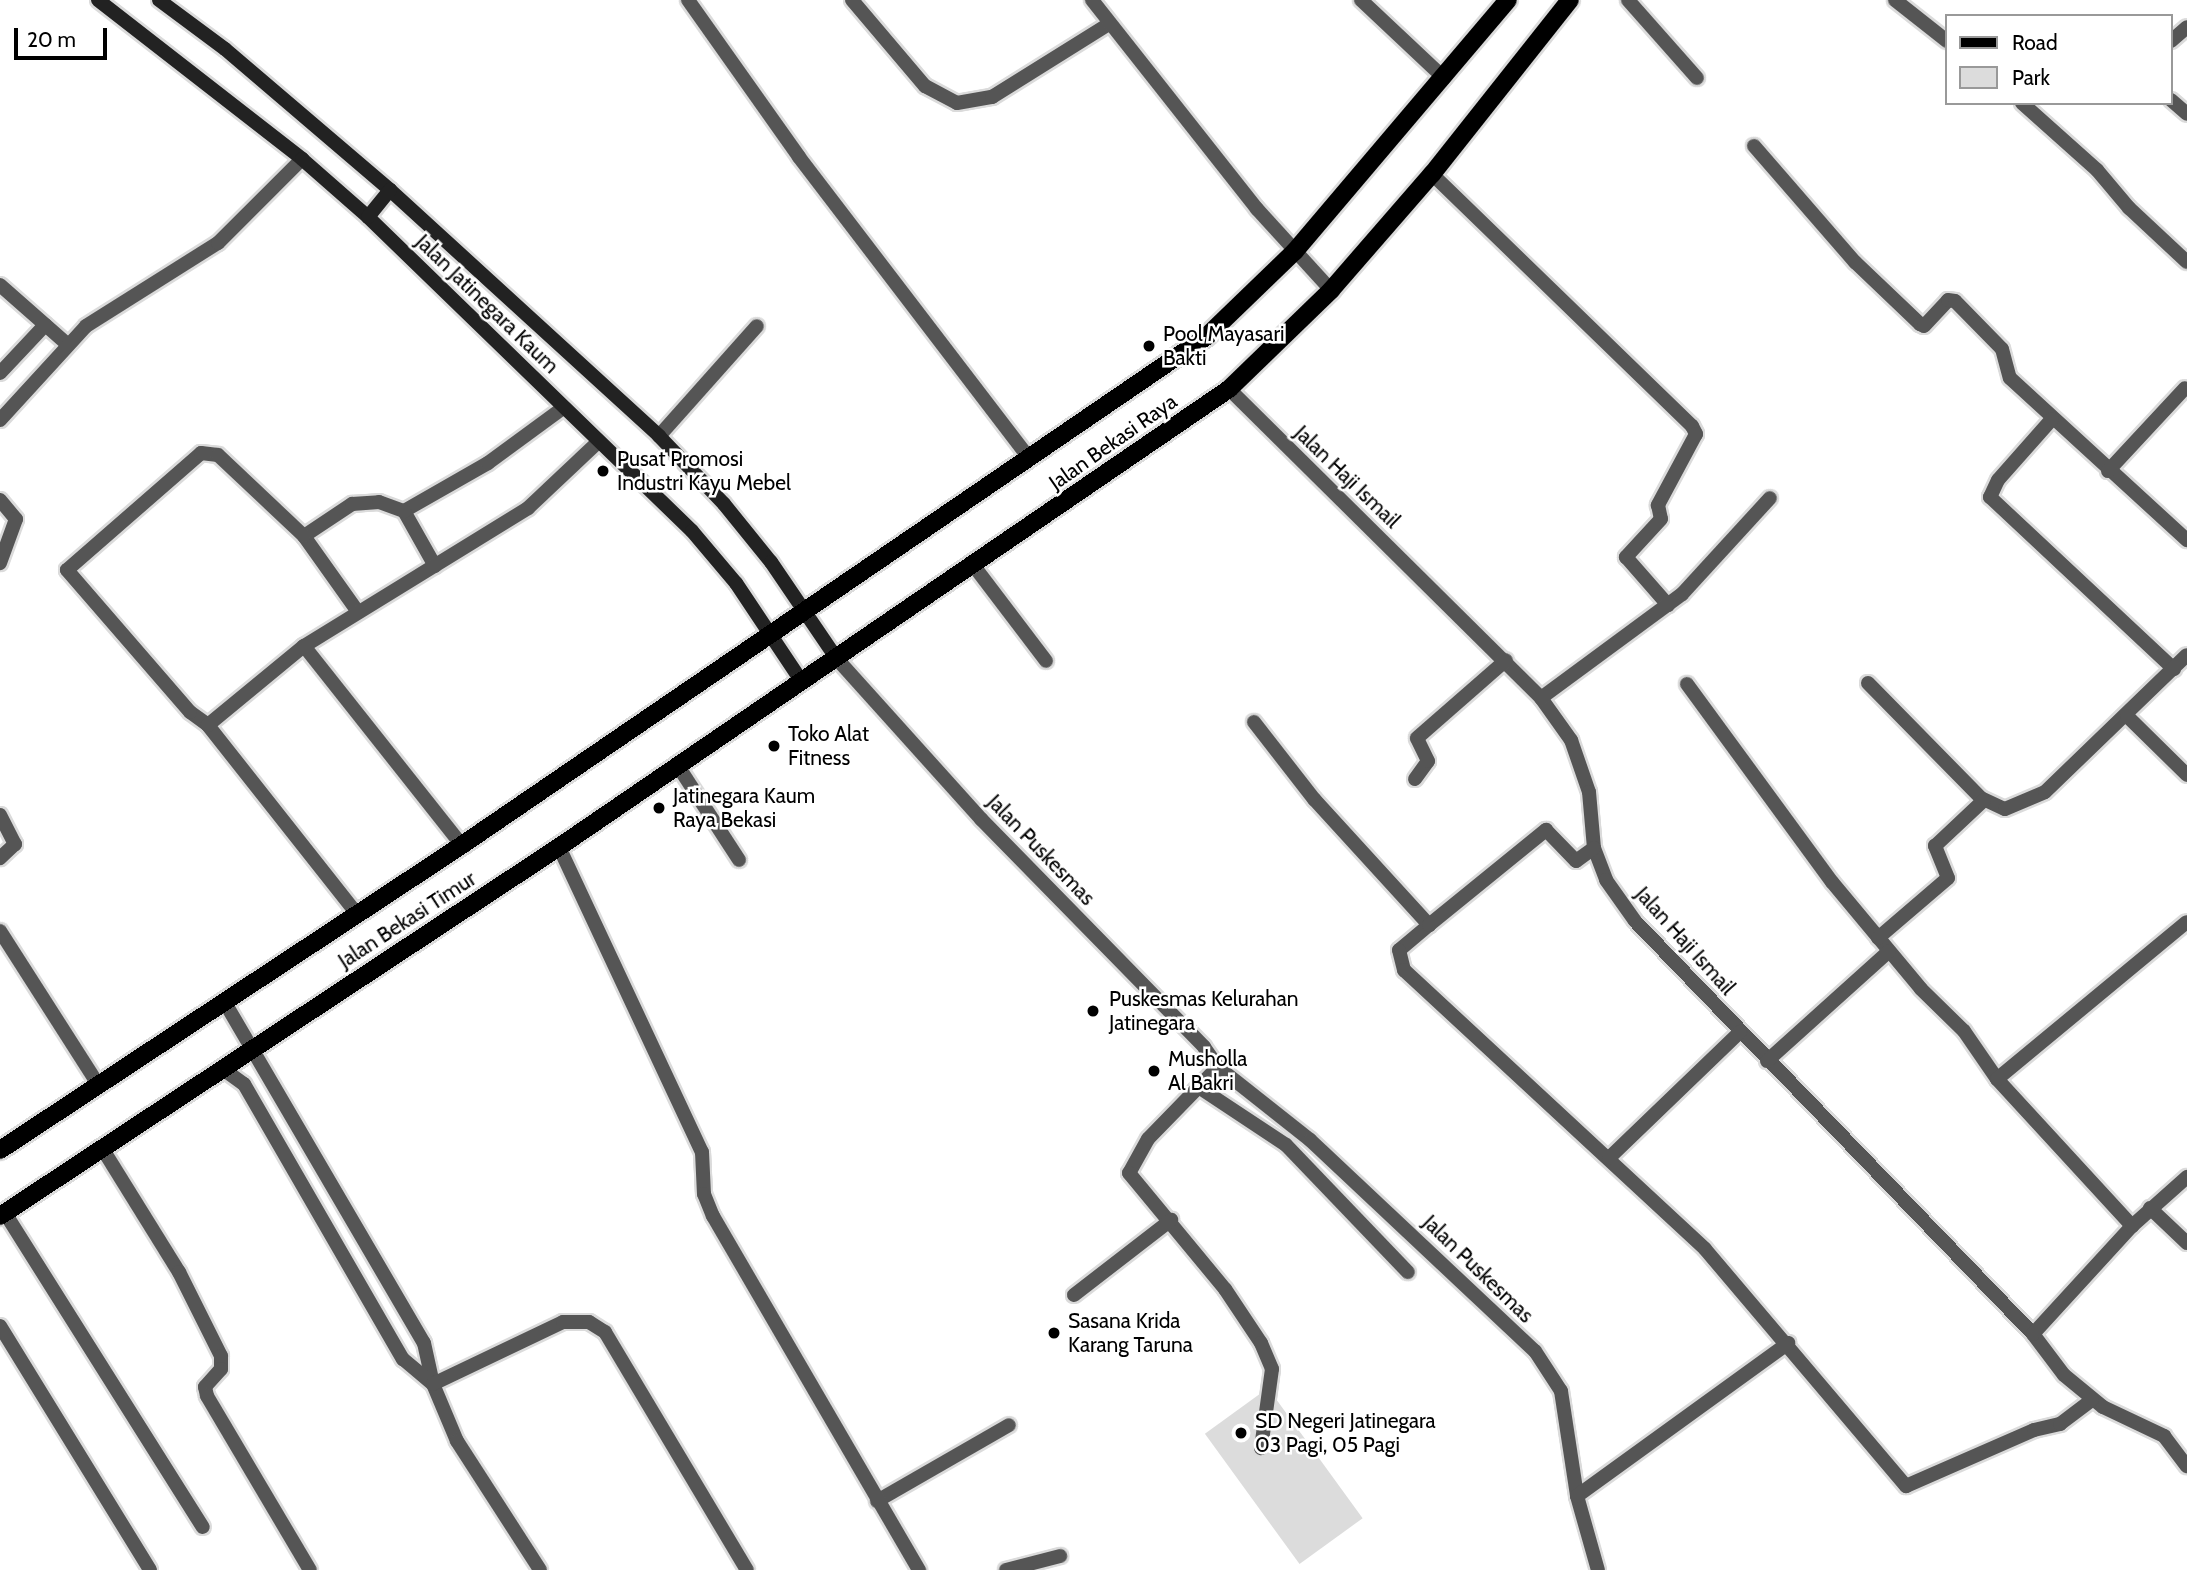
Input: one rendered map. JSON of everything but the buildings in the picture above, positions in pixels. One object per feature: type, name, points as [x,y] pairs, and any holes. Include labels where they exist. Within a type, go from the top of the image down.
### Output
[{"type":"main road","name":"Jalan Bekasi Raya","points":[[772,635],[1207,336],[1295,251],[1508,0]]},
{"type":"main road","name":"Jalan Bekasi Raya","points":[[837,659],[1229,389],[1331,290],[1432,174],[1570,0]]},
{"type":"main road","name":"Jalan Bekasi Timur","points":[[0,1150],[463,845],[772,635]]},
{"type":"main road","name":"Jalan Bekasi Timur","points":[[2,1215],[559,847],[837,659]]},
{"type":"street","name":"Jalan Jatinegara Kaum","points":[[99,0],[302,159],[368,217],[692,531],[772,635],[803,682]]},
{"type":"street","name":"Jalan Jatinegara Kaum","points":[[159,0],[225,49],[390,190],[659,436],[724,504],[806,611],[837,659]]},
{"type":"street","points":[[688,0],[799,158],[1029,458]]},
{"type":"street","points":[[852,0],[925,86],[957,103],[992,97],[1109,24]]},
{"type":"street","points":[[1092,0],[1295,251],[1331,290]]},
{"type":"street","points":[[1361,0],[1444,78]]},
{"type":"street","points":[[1628,0],[1697,78]]},
{"type":"street","points":[[1895,0],[1946,40]]},
{"type":"street","points":[[2173,39],[2187,26]]},
{"type":"street","points":[[2173,102],[2187,114]]},
{"type":"street","points":[[2024,105],[2097,170],[2129,208],[2187,262]]},
{"type":"street","points":[[1754,146],[1855,262],[1920,324],[1924,326],[1948,300],[1955,302],[2002,349],[2010,378],[2108,471],[2187,540]]},
{"type":"street","points":[[0,420],[38,383],[67,344],[124,300],[218,243],[302,159]]},
{"type":"street","points":[[1432,174],[1692,426],[1696,434],[1658,505],[1661,519],[1626,557],[1668,605]]},
{"type":"street","points":[[368,217],[390,190]]},
{"type":"street","points":[[0,285],[67,344]]},
{"type":"street","points":[[0,373],[46,325]]},
{"type":"street","points":[[659,436],[757,326]]},
{"type":"street","points":[[2108,471],[2185,388]]},
{"type":"street","name":"Jalan Haji Ismail","points":[[1229,389],[1506,660],[1541,698],[1571,740],[1589,792],[1594,848],[1606,880],[1635,921],[2033,1334],[2064,1375],[2092,1400],[2164,1436],[2187,1466]]},
{"type":"street","points":[[404,510],[488,463],[564,408]]},
{"type":"street","points":[[2052,419],[1990,489],[1990,497],[2174,668]]},
{"type":"street","points":[[208,725],[304,646],[528,508],[598,442]]},
{"type":"street","points":[[357,914],[208,725],[190,712],[67,570],[201,453],[218,455],[304,536],[358,612]]},
{"type":"street","points":[[1541,698],[1668,605],[1770,498]]},
{"type":"street","points":[[0,500],[16,519],[0,563]]},
{"type":"street","points":[[304,536],[352,504],[379,502],[404,510],[435,566]]},
{"type":"street","points":[[974,566],[1046,661]]},
{"type":"street","points":[[304,646],[463,845]]},
{"type":"street","points":[[1868,683],[1984,800],[2005,809],[2045,792],[2127,716],[2187,655]]},
{"type":"street","name":"Jalan Puskesmas","points":[[837,659],[981,819],[1204,1046],[1218,1067],[1310,1140],[1535,1351],[1561,1391],[1577,1496],[1598,1570]]},
{"type":"street","points":[[1415,779],[1428,761],[1417,738],[1506,660]]},
{"type":"street","points":[[1687,684],[1832,882],[1889,951],[1964,1031],[1997,1079],[2132,1226]]},
{"type":"street","points":[[2127,716],[2187,775]]},
{"type":"street","points":[[1255,722],[1314,799],[1429,925]]},
{"type":"street","points":[[678,766],[739,860]]},
{"type":"street","points":[[1878,937],[1948,878],[1935,846],[1984,800]]},
{"type":"street","points":[[0,816],[15,844],[0,858]]},
{"type":"street","points":[[1594,848],[1576,861],[1546,830],[1399,950],[1404,970],[1705,1249],[1788,1343],[1906,1486],[2034,1430],[2060,1423],[2092,1400]]},
{"type":"street","points":[[559,847],[702,1152],[704,1194],[713,1216],[919,1570]]},
{"type":"street","points":[[1997,1079],[2187,922]]},
{"type":"street","points":[[0,931],[98,1084]]},
{"type":"street","points":[[1767,1061],[1889,951]]},
{"type":"street","points":[[224,1001],[424,1343],[433,1384],[457,1441],[540,1570]]},
{"type":"street","points":[[1609,1158],[1740,1032]]},
{"type":"street","points":[[1218,1067],[1148,1139],[1129,1172],[1171,1220],[1261,1343],[1272,1369],[1261,1448]]},
{"type":"street","points":[[223,1069],[244,1084],[403,1359],[433,1384]]},
{"type":"street","points":[[1200,1088],[1286,1145],[1408,1272]]},
{"type":"street","points":[[102,1148],[179,1272],[220,1356],[221,1369],[205,1387],[207,1396],[310,1570]]},
{"type":"street","points":[[2033,1334],[2132,1226],[2187,1177]]},
{"type":"street","points":[[2150,1208],[2187,1243]]},
{"type":"street","points":[[2,1215],[203,1527]]},
{"type":"street","points":[[1074,1295],[1171,1220]]},
{"type":"street","points":[[433,1384],[563,1322],[589,1322],[605,1332],[747,1570]]},
{"type":"street","points":[[0,1326],[150,1570]]},
{"type":"street","points":[[1577,1496],[1788,1343]]},
{"type":"street","points":[[877,1501],[1009,1424]]},
{"type":"street","points":[[1006,1570],[1060,1556]]},
{"type":"green space","points":[[1268,1388],[1363,1518],[1300,1564],[1205,1434]]},
{"type":"place","name":"Pool Mayasari Bakti","points":[[1149,346]]},
{"type":"place","name":"Pusat Promosi Industri Kayu Mebel","points":[[603,471]]},
{"type":"place","name":"Toko Alat Fitness","points":[[774,746]]},
{"type":"place","name":"Jatinegara Kaum Raya Bekasi","points":[[659,808]]},
{"type":"place","name":"Puskesmas Kelurahan Jatinegara","points":[[1093,1011]]},
{"type":"place","name":"Musholla Al Bakri","points":[[1154,1071]]},
{"type":"place","name":"Sasana Krida Karang Taruna","points":[[1054,1333]]},
{"type":"place","name":"SD Negeri Jatinegara 03 Pagi, 05 Pagi","points":[[1241,1433]]}]
